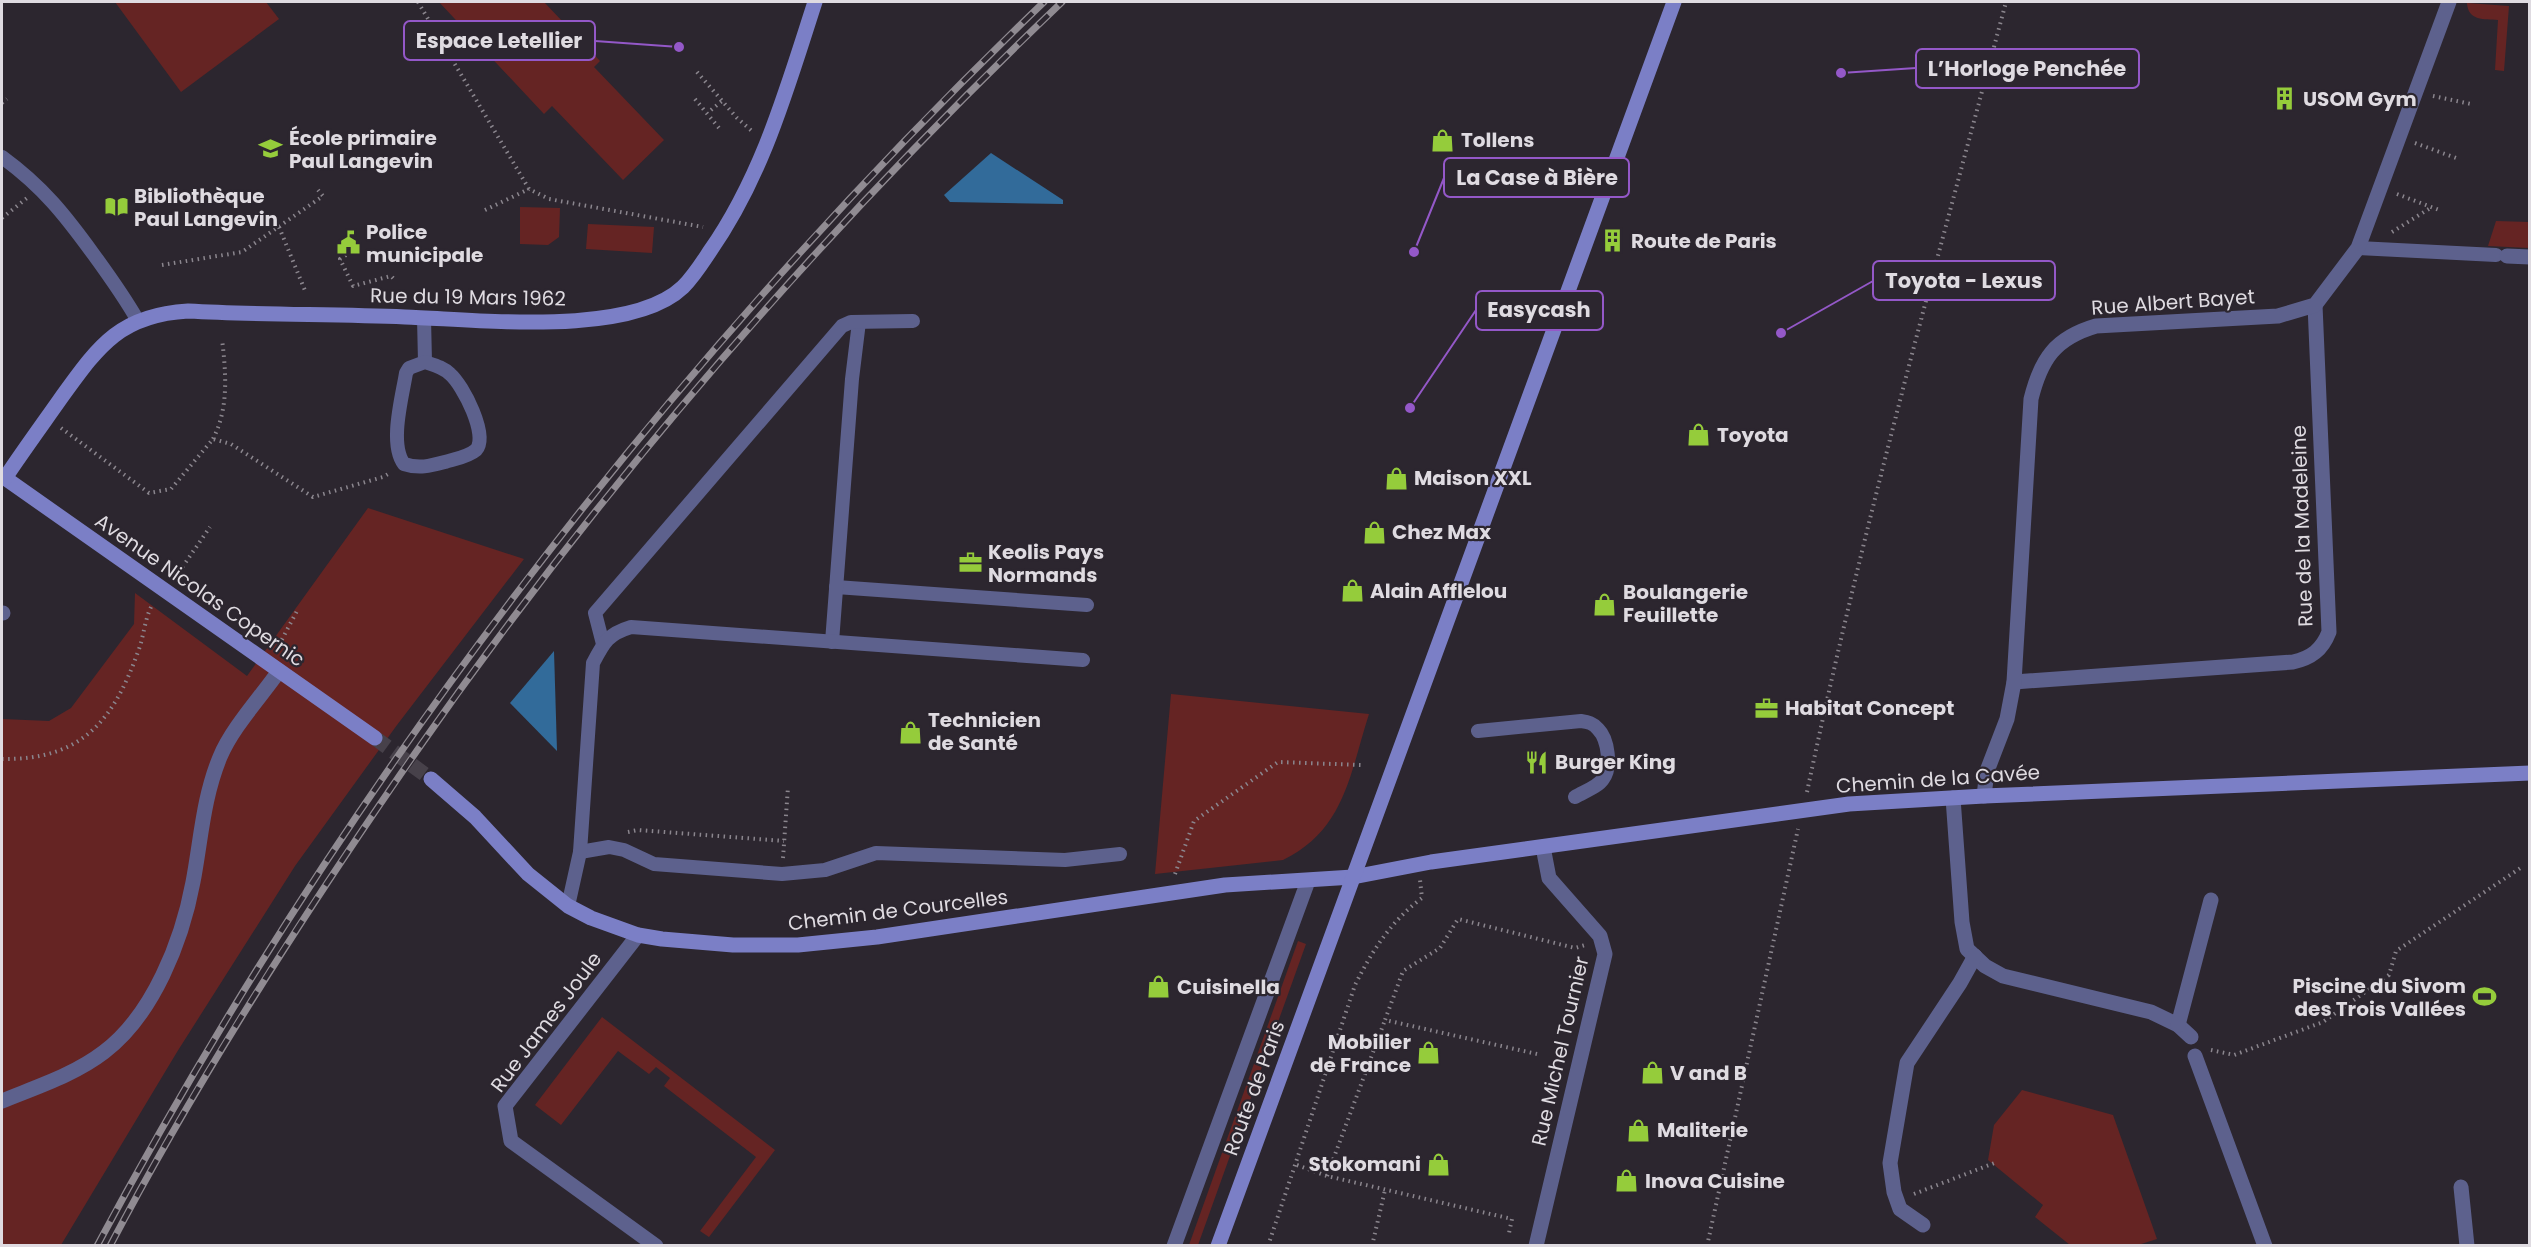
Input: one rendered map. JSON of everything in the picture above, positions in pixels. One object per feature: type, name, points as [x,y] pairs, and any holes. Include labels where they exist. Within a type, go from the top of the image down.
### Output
[{"type":"street","name":"Rue du 19 Mars 1962","points":[[3,477],[94,353],[119,331],[159,314],[188,311],[522,322],[585,319],[649,306],[673,295],[683,287],[723,232],[755,173],[783,100],[815,2]]},
{"type":"street","name":"Route de Paris","points":[[1218,1245],[1674,2]]},
{"type":"street","points":[[2315,305],[2358,248],[2449,2]]},
{"type":"street","points":[[2501,256],[2529,257]]},
{"type":"street","name":"Rue Albert Bayet","points":[[1984,796],[1987,771],[2007,719],[2014,682],[2031,399],[2042,365],[2052,350],[2079,331],[2096,326],[2278,316],[2315,305]]},
{"type":"street","name":"Rue de la Madeleine","points":[[2014,682],[2293,662],[2307,659],[2318,651],[2329,632],[2315,305]]},
{"type":"street","name":"Avenue Nicolas Copernic","points":[[3,477],[375,738]]},
{"type":"street","points":[[2,1101],[86,1064],[119,1040],[137,1020],[163,972],[188,908],[203,815],[221,756],[229,741],[279,671]]},
{"type":"street","name":"Chemin de la Cavée","points":[[1353,877],[1418,865],[1849,804],[1984,796],[2529,773]]},
{"type":"street","name":"Chemin de Courcelles","points":[[431,779],[475,817],[528,874],[568,906],[591,918],[638,935],[703,943],[798,945],[877,937],[1225,885],[1353,877]]},
{"type":"street","points":[[1953,798],[1962,922],[1968,949],[1985,966],[2003,976],[2151,1012],[2178,1025],[2191,1037]]},
{"type":"street","name":"Rue Michel Tournier","points":[[1536,1245],[1605,954],[1599,936],[1549,878],[1543,847]]},
{"type":"street","points":[[1174,1245],[1308,881]]},
{"type":"street","points":[[2178,1025],[2211,900]]},
{"type":"street","name":"Rue James Joule","points":[[638,935],[505,1106],[511,1141],[656,1245]]},
{"type":"street","points":[[1923,1225],[1900,1209],[1890,1163],[1907,1063],[1960,983],[1975,956]]},
{"type":"street","points":[[2199,1052],[2265,1245]]},
{"type":"street","points":[[2461,1187],[2467,1245]]},
{"type":"lane","points":[[2,157],[29,177],[61,210],[126,298],[138,321]]},
{"type":"lane","points":[[2358,248],[2501,256]]},
{"type":"lane","points":[[424,318],[425,362]]},
{"type":"lane","points":[[603,645],[595,613],[842,326],[851,322],[914,321]]},
{"type":"lane","points":[[832,642],[852,379],[859,322]]},
{"type":"lane","points":[[425,362],[441,367],[457,381],[479,428],[480,440],[477,449],[467,456],[423,468],[404,464],[397,448],[399,416],[406,374],[409,368],[425,362]]},
{"type":"lane","points":[[836,587],[1087,605]]},
{"type":"lane","points":[[568,906],[580,852],[593,663],[613,633],[631,627],[1083,660]]},
{"type":"lane","points":[[1478,731],[1581,721],[1591,723],[1605,740],[1608,770],[1603,781],[1575,797]]},
{"type":"lane","points":[[580,852],[609,847],[624,850],[654,864],[783,874],[825,870],[876,853],[1065,860],[1120,854]]},
{"type":"path","points":[[418,2],[529,189],[549,198],[707,228]]},
{"type":"path","points":[[1807,792],[1825,704],[1912,352],[2006,2]]},
{"type":"path","points":[[697,72],[737,118],[754,132]]},
{"type":"path","points":[[2430,95],[2471,104]]},
{"type":"path","points":[[2,103],[7,99]]},
{"type":"path","points":[[695,99],[719,128]]},
{"type":"path","points":[[711,110],[722,101]]},
{"type":"path","points":[[2412,142],[2456,158]]},
{"type":"path","points":[[484,210],[529,189]]},
{"type":"path","points":[[162,265],[242,252],[322,196],[318,190]]},
{"type":"path","points":[[2392,192],[2439,210]]},
{"type":"path","points":[[2,218],[33,194]]},
{"type":"path","points":[[2382,249],[2388,235],[2432,207]]},
{"type":"path","points":[[279,227],[306,293]]},
{"type":"path","points":[[346,255],[340,259],[353,286],[391,276],[396,281]]},
{"type":"path","points":[[60,428],[149,493],[171,489],[213,439],[221,424],[225,374],[222,339]]},
{"type":"path","points":[[213,439],[231,444],[313,497],[383,477],[404,464]]},
{"type":"path","points":[[179,572],[210,527]]},
{"type":"path","points":[[2,759],[20,758],[58,750],[95,730],[117,702],[125,687],[152,605]]},
{"type":"path","points":[[279,645],[298,609]]},
{"type":"path","points":[[783,874],[788,787]]},
{"type":"path","points":[[1707,1245],[1798,828]]},
{"type":"path","points":[[618,834],[638,830],[784,841]]},
{"type":"path","points":[[1268,1245],[1297,1165],[1355,985],[1367,962],[1394,922],[1422,898],[1418,865]]},
{"type":"path","points":[[2199,1052],[2234,1055],[2323,1022],[2389,975],[2396,951],[2522,867]]},
{"type":"path","points":[[1327,1176],[1403,971],[1440,948],[1458,919],[1575,948],[1586,945]]},
{"type":"path","points":[[1385,1020],[1537,1054]]},
{"type":"path","points":[[1897,1200],[1997,1162]]},
{"type":"path","points":[[1297,1165],[1327,1176],[1512,1219],[1509,1233]]},
{"type":"path","points":[[1372,1245],[1385,1190]]},
{"type":"shaded area","points":[[115,2],[266,2],[279,19],[181,92]]},
{"type":"shaded area","points":[[439,2],[544,2],[600,61],[594,67],[664,140],[623,180],[552,106],[544,114]]},
{"type":"shaded area","points":[[2467,3],[2509,6],[2504,71],[2495,70],[2498,20],[2474,16],[2470,13]]},
{"type":"shaded area","points":[[520,207],[560,208],[559,237],[548,245],[520,244]]},
{"type":"shaded area","points":[[2496,221],[2529,222],[2529,248],[2488,246]]},
{"type":"shaded area","points":[[588,224],[654,227],[652,253],[586,249]]},
{"type":"shaded area","points":[[368,508],[524,559],[397,725],[295,866],[177,1052],[61,1245],[2,1246],[2,719],[49,721],[71,708],[134,624],[135,593],[247,676]]},
{"type":"shaded area","points":[[1171,694],[1369,714],[1342,798],[1320,833],[1304,848],[1283,860],[1155,874]]},
{"type":"shaded area","points":[[1298,941],[1306,944],[1198,1245],[1189,1245]]},
{"type":"shaded area","points":[[602,1017],[775,1150],[709,1237],[700,1231],[756,1157],[664,1086],[670,1078],[656,1067],[649,1074],[618,1051],[561,1125],[535,1105]]},
{"type":"shaded area","points":[[2022,1090],[2113,1115],[2157,1239],[2138,1245],[2070,1245],[2035,1217],[2043,1205],[1988,1160],[1994,1125]]},
{"type":"water","points":[[991,153],[1063,200],[1063,204],[950,202],[944,195]]},
{"type":"water","points":[[554,651],[557,751],[510,703]]},
{"type":"tunnel","points":[[375,738],[431,779]]},
{"type":"railway","points":[[97,1246],[193,1075],[296,908],[406,745],[522,586],[644,433],[772,284],[905,140],[1044,2]]},
{"type":"railway","points":[[110,1246],[177,1124],[285,947],[400,775],[550,569],[712,371],[796,276],[882,182],[1062,2]]},
{"type":"place","name":"Espace Letellier","points":[[679,47]]},
{"type":"place","name":"L’Horloge Penchée","points":[[1841,73]]},
{"type":"place","name":"USOM Gym","points":[[2285,99]]},
{"type":"place","name":"Tollens","points":[[1443,140]]},
{"type":"place","name":"École primaire Paul Langevin","points":[[271,149]]},
{"type":"place","name":"Bibliothèque Paul Langevin","points":[[116,207]]},
{"type":"place","name":"Route de Paris","points":[[1613,241]]},
{"type":"place","name":"Police municipale","points":[[348,243]]},
{"type":"place","name":"La Case à Bière","points":[[1414,252]]},
{"type":"place","name":"Toyota - Lexus","points":[[1781,333]]},
{"type":"place","name":"Easycash","points":[[1410,408]]},
{"type":"place","name":"Toyota","points":[[1699,435]]},
{"type":"place","name":"Maison XXL","points":[[1396,478]]},
{"type":"place","name":"Chez Max","points":[[1374,532]]},
{"type":"place","name":"Keolis Pays Normands","points":[[970,563]]},
{"type":"place","name":"Alain Afflelou","points":[[1352,591]]},
{"type":"place","name":"Boulangerie Feuillette","points":[[1605,604]]},
{"type":"place","name":"Habitat Concept","points":[[1767,708]]},
{"type":"place","name":"Technicien de Santé","points":[[910,732]]},
{"type":"place","name":"Burger King","points":[[1537,762]]},
{"type":"place","name":"Cuisinella","points":[[1159,987]]},
{"type":"place","name":"Piscine du Sivom des Trois Vallées","points":[[2484,997]]},
{"type":"place","name":"Mobilier de France","points":[[1429,1053]]},
{"type":"place","name":"V and B","points":[[1652,1073]]},
{"type":"place","name":"Maliterie","points":[[1639,1130]]},
{"type":"place","name":"Stokomani","points":[[1439,1164]]},
{"type":"place","name":"Inova Cuisine","points":[[1627,1181]]}]
